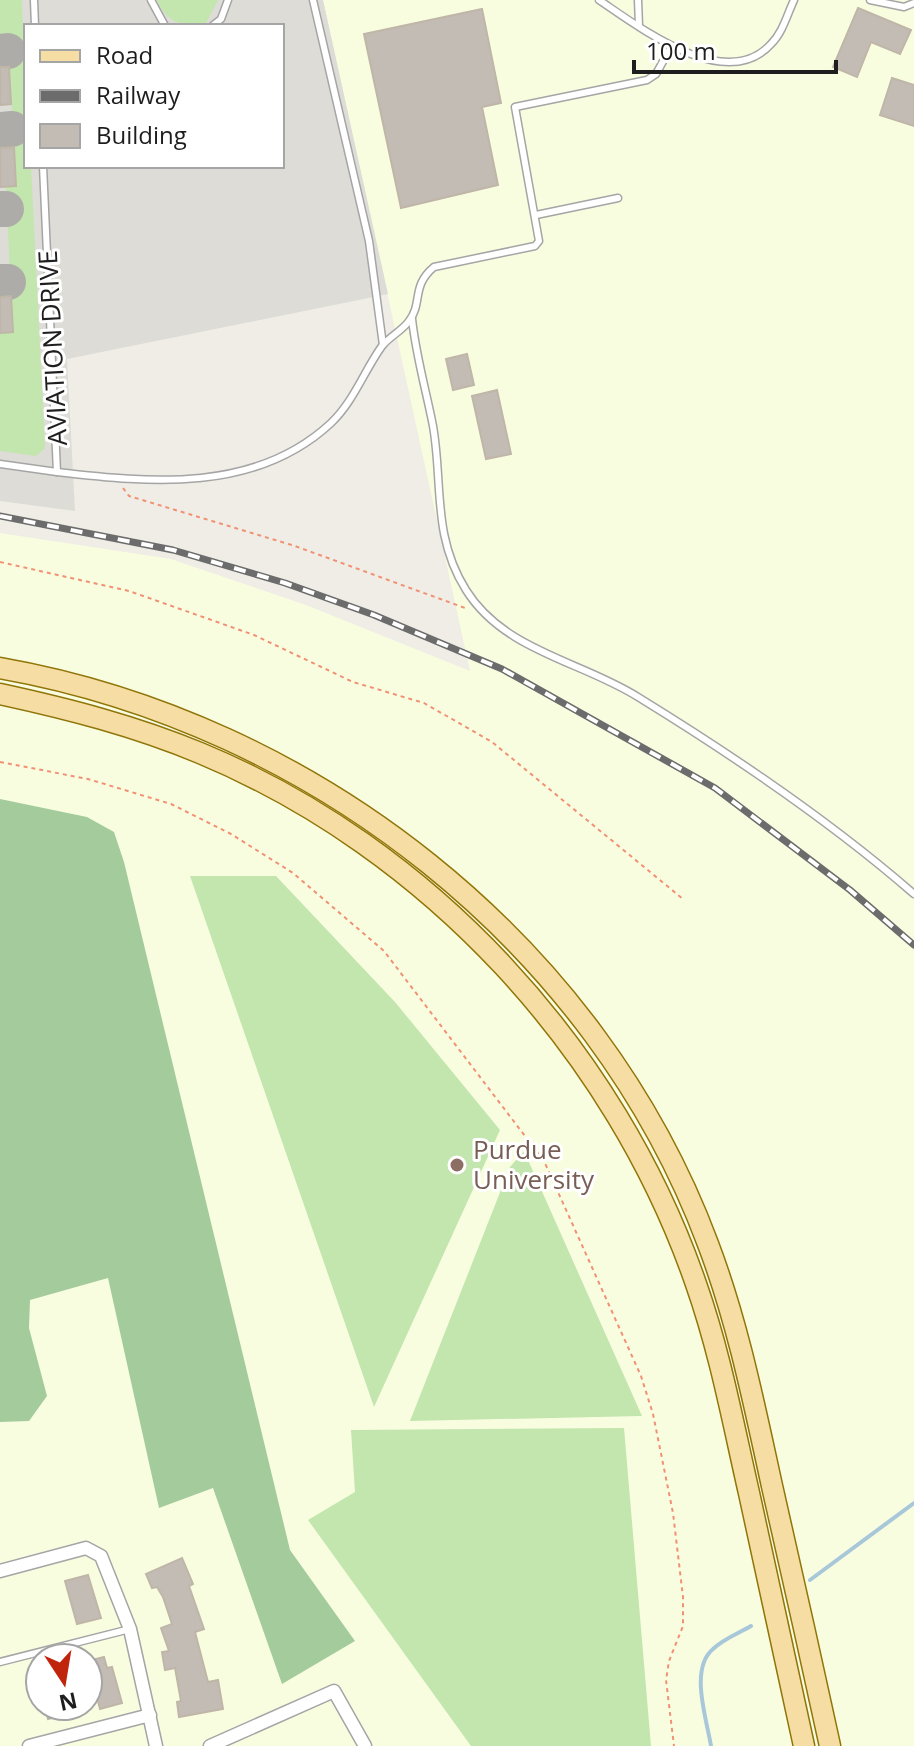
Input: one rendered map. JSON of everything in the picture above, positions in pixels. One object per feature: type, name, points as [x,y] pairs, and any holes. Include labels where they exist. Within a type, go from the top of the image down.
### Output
[{"type":"main road","points":[[0,668],[78,685],[216,733],[286,767],[347,803],[409,846],[467,895],[515,942],[596,1039],[652,1126],[685,1192],[732,1310],[830,1746]]},
{"type":"main road","points":[[0,694],[73,709],[141,730],[203,754],[281,792],[328,820],[445,908],[539,1004],[628,1135],[668,1213],[695,1281],[719,1360],[804,1746]]},
{"type":"street","points":[[0,1571],[86,1548],[101,1556],[130,1629],[156,1746]]},
{"type":"street","points":[[210,1746],[334,1691],[365,1746]]},
{"type":"street","points":[[29,1746],[150,1715]]},
{"type":"lane","points":[[34,0],[35,24]]},
{"type":"lane","points":[[151,0],[164,24]]},
{"type":"lane","points":[[215,24],[221,19],[228,0]]},
{"type":"lane","points":[[313,0],[369,241],[383,345]]},
{"type":"lane","points":[[599,0],[671,47],[715,61],[748,58],[775,40],[794,0]]},
{"type":"lane","points":[[638,0],[639,26]]},
{"type":"lane","points":[[870,0],[904,7],[914,3]]},
{"type":"lane","points":[[671,47],[656,74],[647,80],[515,107],[540,234],[535,246],[434,267],[423,276],[412,319],[417,362],[433,427],[436,494],[455,570],[477,606],[508,633],[635,694],[780,791],[914,894]]},
{"type":"lane","name":"AVIATION DRIVE","points":[[0,464],[57,472],[43,168]]},
{"type":"lane","points":[[536,215],[618,198]]},
{"type":"lane","points":[[57,472],[120,479],[223,477],[277,458],[332,422],[352,398],[383,345],[412,319]]},
{"type":"lane","points":[[0,1662],[130,1629]]},
{"type":"path","points":[[120,479],[124,492],[129,496],[295,546],[466,608],[477,606]]},
{"type":"path","points":[[0,562],[129,591],[254,635],[353,682],[424,703],[492,742],[683,899]]},
{"type":"path","points":[[0,762],[88,779],[171,804],[231,834],[293,873],[384,951],[544,1161],[636,1364],[653,1414],[673,1513],[683,1597],[683,1626],[669,1661],[666,1680],[674,1746]]},
{"type":"shaded area","points":[[0,0],[323,0],[388,294],[67,359],[75,511],[0,501]]},
{"type":"shaded area","name":"Purdue University","points":[[323,0],[914,0],[914,1746],[0,1746],[0,533],[171,559],[306,605],[470,671]]},
{"type":"green space","points":[[0,0],[22,0],[24,168],[31,168],[45,448],[36,456],[0,451],[0,333],[11,296],[6,186],[16,185],[8,43],[0,43]]},
{"type":"green space","points":[[157,0],[218,0],[206,23],[177,22],[161,8]]},
{"type":"green space","points":[[0,799],[87,817],[114,832],[124,862],[290,1550],[355,1641],[282,1684],[213,1488],[159,1508],[108,1278],[30,1300],[29,1328],[47,1396],[29,1421],[0,1422]]},
{"type":"green space","points":[[190,876],[276,876],[395,1002],[500,1130],[374,1407]]},
{"type":"green space","points":[[524,1151],[642,1416],[410,1421],[510,1167]]},
{"type":"green space","points":[[624,1428],[651,1746],[471,1746],[308,1520],[355,1492],[351,1430]]},
{"type":"building","points":[[858,8],[911,30],[900,54],[871,42],[857,77],[833,67]]},
{"type":"building","points":[[482,9],[501,103],[482,107],[498,185],[401,208],[364,34]]},
{"type":"building","points":[[0,67],[9,67],[11,104],[0,105]]},
{"type":"building","points":[[892,78],[914,85],[914,126],[880,115]]},
{"type":"building","points":[[14,147],[16,186],[0,187],[0,148]]},
{"type":"building","points":[[11,296],[13,332],[0,333],[0,297]]},
{"type":"building","points":[[467,354],[474,385],[453,390],[446,359]]},
{"type":"building","points":[[497,390],[511,454],[486,459],[472,396]]},
{"type":"building","points":[[182,1558],[193,1584],[189,1586],[204,1629],[195,1632],[208,1682],[218,1680],[223,1709],[179,1717],[177,1702],[181,1701],[175,1668],[165,1670],[162,1652],[169,1651],[161,1628],[172,1624],[163,1597],[157,1587],[152,1588],[146,1574]]},
{"type":"building","points":[[88,1575],[101,1618],[77,1624],[65,1581]]},
{"type":"building","points":[[104,1657],[107,1668],[112,1667],[122,1703],[104,1708]]},
{"type":"waterway","points":[[810,1580],[914,1503]]},
{"type":"waterway","points":[[711,1746],[702,1695],[702,1669],[706,1658],[717,1645],[751,1626]]},
{"type":"taxiway","points":[[0,52],[8,51]]},
{"type":"taxiway","points":[[0,130],[12,129]]},
{"type":"taxiway","points":[[0,209],[6,209]]},
{"type":"taxiway","points":[[0,282],[8,282]]},
{"type":"railway","points":[[0,516],[173,550],[285,583],[374,615],[502,669],[715,788],[850,890],[914,945]]},
{"type":"place","name":"Purdue University","points":[[457,1165]]}]
